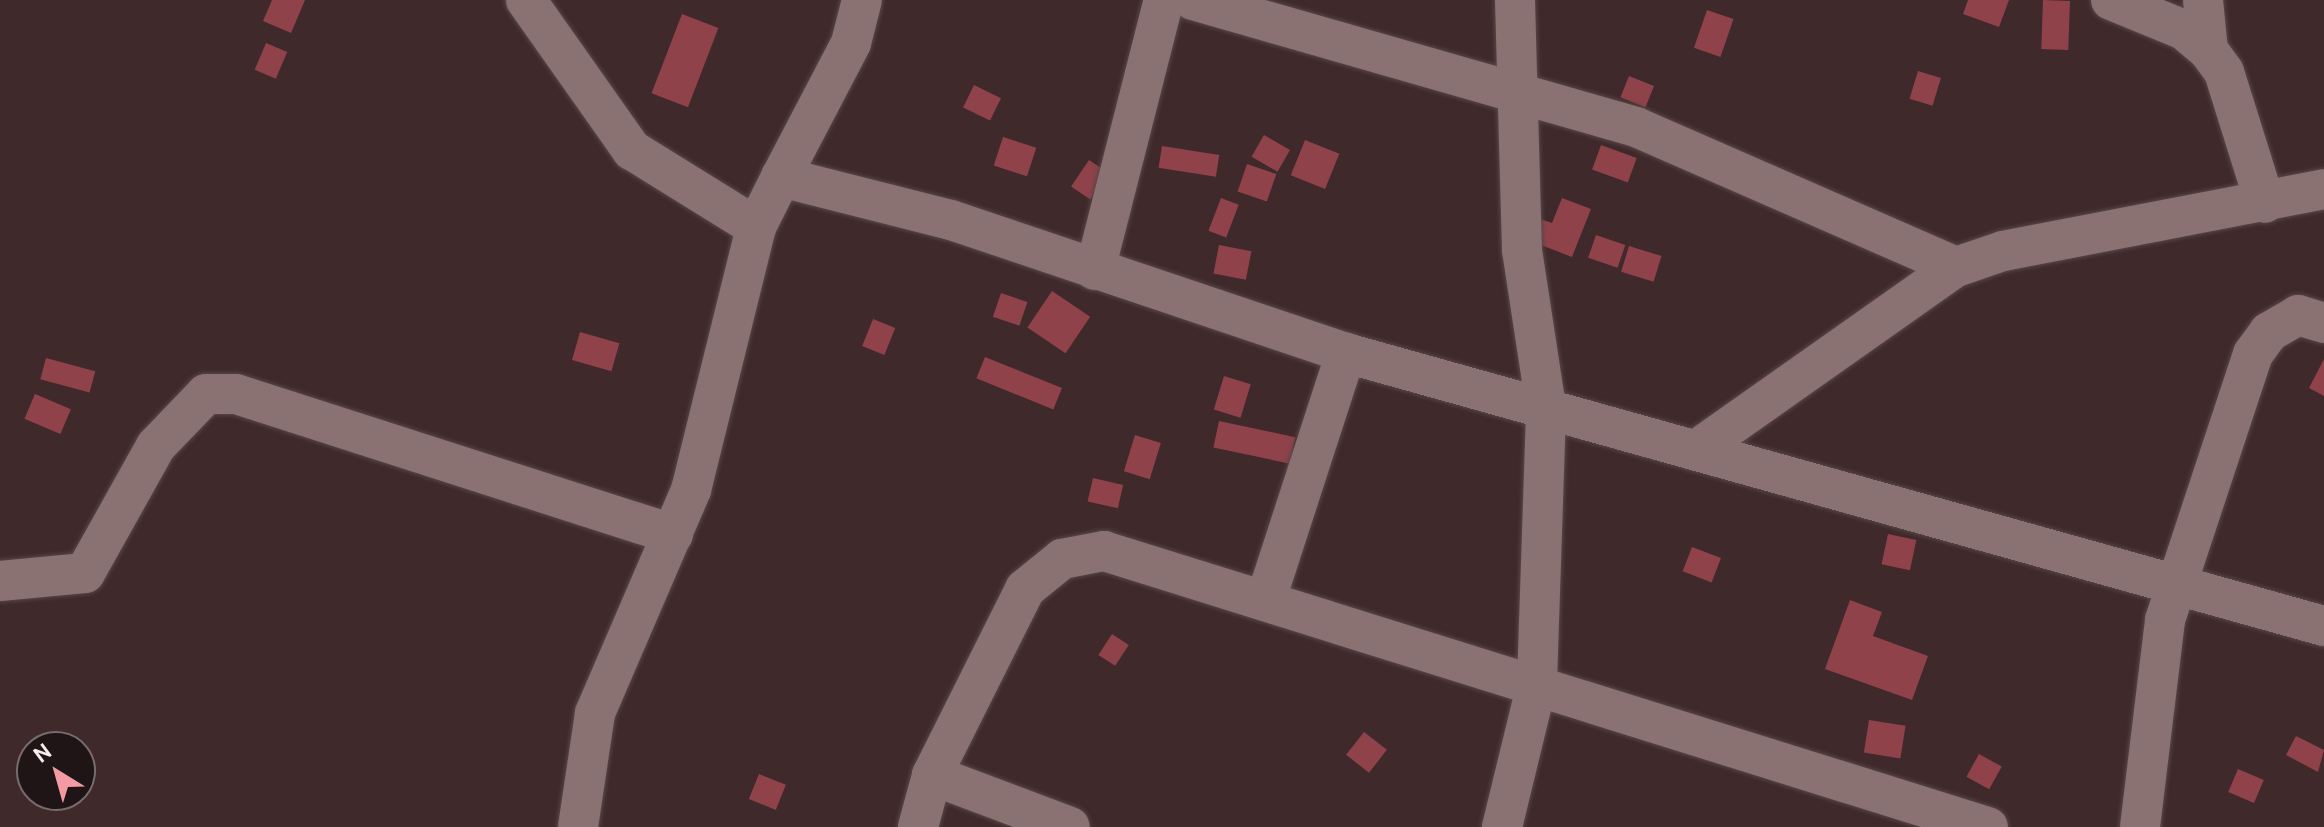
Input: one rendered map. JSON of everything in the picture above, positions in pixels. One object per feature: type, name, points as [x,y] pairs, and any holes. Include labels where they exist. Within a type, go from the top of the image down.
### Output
[{"type":"street","points":[[526,0],[632,150],[756,227]]},
{"type":"street","points":[[578,827],[595,713],[673,534],[734,337],[756,227],[809,131],[815,100],[851,43],[862,0]]},
{"type":"street","points":[[1095,270],[1164,0]]},
{"type":"street","points":[[1193,0],[1636,127],[1956,267]]},
{"type":"street","points":[[1502,827],[1537,683],[1546,407],[1522,251],[1515,0]]},
{"type":"street","points":[[2111,0],[2184,30],[2208,50],[2224,72],[2265,203]]},
{"type":"street","points":[[2203,0],[2208,50]]},
{"type":"street","points":[[781,177],[840,187],[1346,353],[1699,448],[2174,586],[2324,626]]},
{"type":"street","points":[[1699,448],[1956,267],[2018,247],[2265,203],[2324,189]]},
{"type":"street","points":[[2140,827],[2140,780],[2174,586],[2253,354],[2269,332],[2298,315],[2324,323]]},
{"type":"street","points":[[1266,599],[1346,353]]},
{"type":"street","points":[[0,581],[85,573],[156,446],[206,394],[236,394],[673,534]]},
{"type":"street","points":[[918,827],[932,775],[1025,589],[1062,559],[1104,551],[1266,599],[1412,653],[1537,683],[1988,827]]},
{"type":"street","points":[[932,775],[1070,827]]},
{"type":"building","points":[[272,0],[305,0],[291,33],[263,21]]},
{"type":"building","points":[[1968,0],[2009,0],[1999,27],[1963,14]]},
{"type":"building","points":[[2043,0],[2070,1],[2068,50],[2041,49]]},
{"type":"building","points":[[1707,10],[1733,19],[1720,57],[1694,48]]},
{"type":"building","points":[[682,14],[718,28],[688,107],[652,93]]},
{"type":"building","points":[[266,43],[287,52],[276,79],[255,70]]},
{"type":"building","points":[[1918,71],[1941,78],[1932,106],[1910,99]]},
{"type":"building","points":[[1629,76],[1654,86],[1645,107],[1620,97]]},
{"type":"building","points":[[974,85],[1001,98],[990,121],[963,107]]},
{"type":"building","points":[[1264,135],[1290,150],[1277,172],[1252,157]]},
{"type":"building","points":[[1003,137],[1036,148],[1027,176],[994,166]]},
{"type":"building","points":[[1305,140],[1339,154],[1325,189],[1291,175]]},
{"type":"building","points":[[1601,145],[1637,158],[1628,182],[1592,169]]},
{"type":"building","points":[[1162,146],[1219,155],[1216,177],[1159,168]]},
{"type":"building","points":[[1089,160],[1108,173],[1090,199],[1071,187]]},
{"type":"building","points":[[1247,164],[1276,174],[1267,202],[1238,191]]},
{"type":"building","points":[[1221,198],[1239,205],[1226,237],[1208,231]]},
{"type":"building","points":[[1562,198],[1591,209],[1572,257],[1520,237],[1528,215],[1552,223]]},
{"type":"building","points":[[1596,235],[1625,245],[1617,268],[1588,258]]},
{"type":"building","points":[[1219,245],[1251,251],[1246,280],[1213,273]]},
{"type":"building","points":[[1629,246],[1662,256],[1654,282],[1621,272]]},
{"type":"building","points":[[1052,291],[1090,317],[1066,353],[1027,327]]},
{"type":"building","points":[[1001,293],[1027,302],[1019,326],[993,317]]},
{"type":"building","points":[[873,319],[895,328],[884,355],[862,346]]},
{"type":"building","points":[[580,332],[619,343],[611,371],[572,360]]},
{"type":"building","points":[[985,357],[1062,388],[1053,409],[976,378]]},
{"type":"building","points":[[46,358],[95,371],[90,392],[40,379]]},
{"type":"building","points":[[2324,359],[2324,396],[2309,388]]},
{"type":"building","points":[[1224,376],[1251,384],[1241,418],[1214,409]]},
{"type":"building","points":[[35,394],[71,409],[60,434],[24,419]]},
{"type":"building","points":[[1219,421],[1295,437],[1290,464],[1213,447]]},
{"type":"building","points":[[1135,435],[1161,443],[1150,479],[1124,471]]},
{"type":"building","points":[[1093,478],[1123,485],[1118,508],[1088,501]]},
{"type":"building","points":[[1888,534],[1916,540],[1910,570],[1882,564]]},
{"type":"building","points":[[1692,547],[1721,558],[1712,582],[1683,571]]},
{"type":"building","points":[[1850,600],[1882,612],[1873,636],[1928,656],[1912,700],[1825,669]]},
{"type":"building","points":[[1112,634],[1129,645],[1115,666],[1098,655]]},
{"type":"building","points":[[1869,720],[1906,726],[1900,758],[1864,753]]},
{"type":"building","points":[[1364,732],[1387,750],[1369,773],[1346,755]]},
{"type":"building","points":[[2296,736],[2324,750],[2318,772],[2286,755]]},
{"type":"building","points":[[1979,754],[2002,767],[1989,789],[1966,777]]},
{"type":"building","points":[[2238,769],[2264,780],[2254,803],[2228,792]]},
{"type":"building","points":[[759,774],[786,785],[776,810],[749,799]]}]
